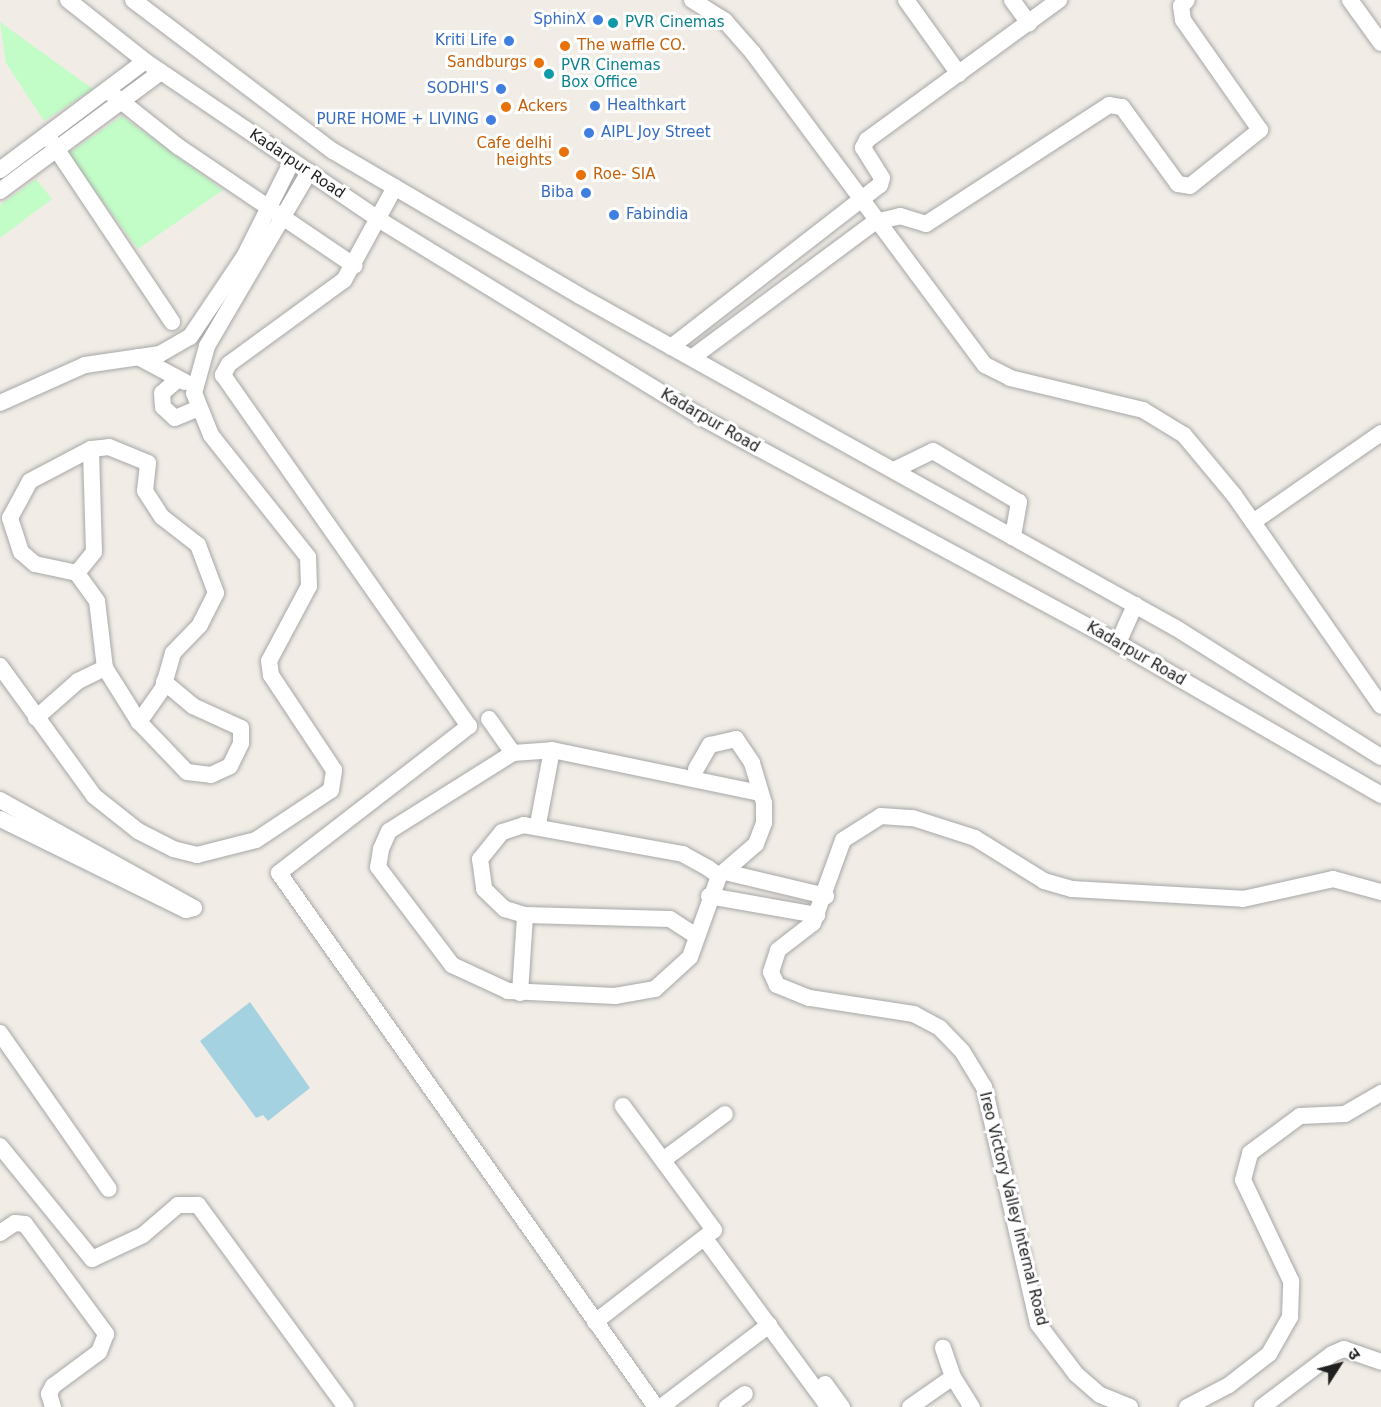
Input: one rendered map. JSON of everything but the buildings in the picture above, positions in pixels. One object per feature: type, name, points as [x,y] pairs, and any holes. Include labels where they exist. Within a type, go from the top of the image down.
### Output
[{"type":"street","name":"Kadarpur Road","points":[[68,0],[145,62],[378,219],[699,416],[1118,643],[1381,795]]},
{"type":"street","name":"Kadarpur Road","points":[[133,0],[272,108],[395,187],[671,347],[693,357],[1135,605],[1381,757]]},
{"type":"street","points":[[693,0],[735,30],[875,222],[985,365],[1010,378],[1143,410],[1171,423],[1253,522],[1381,706]]},
{"type":"street","points":[[906,0],[958,74]]},
{"type":"street","points":[[1012,0],[1029,23]]},
{"type":"street","points":[[671,347],[862,203],[882,178],[864,143],[1059,0]]},
{"type":"street","points":[[693,357],[875,222],[900,216],[926,224],[1115,103],[1178,184],[1190,186],[1260,130],[1183,20],[1180,6],[1187,0]]},
{"type":"street","points":[[1350,0],[1381,43]]},
{"type":"street","points":[[0,170],[145,62]]},
{"type":"street","points":[[0,191],[161,72]]},
{"type":"street","points":[[107,90],[268,209],[355,266]]},
{"type":"street","points":[[47,135],[172,322]]},
{"type":"street","points":[[0,403],[85,365],[160,354],[190,336],[224,288],[249,247],[292,161]]},
{"type":"street","points":[[176,381],[162,393],[163,407],[175,418],[195,401],[202,355],[264,256],[309,172]]},
{"type":"street","points":[[395,187],[355,266],[229,364],[223,375],[468,726],[279,873],[656,1407]]},
{"type":"street","points":[[249,247],[264,256]]},
{"type":"street","points":[[789,258],[802,274]]},
{"type":"street","points":[[224,288],[239,297]]},
{"type":"street","points":[[729,303],[741,320]]},
{"type":"street","points":[[0,666],[87,788],[118,817],[173,849],[196,855],[223,852],[270,833],[331,789],[334,770],[271,675],[269,661],[309,585],[308,557],[230,461],[195,401],[191,385],[176,381],[166,370],[137,357]]},
{"type":"street","points":[[1253,522],[1381,433]]},
{"type":"street","points":[[140,722],[164,682],[173,653],[200,625],[216,593],[211,571],[198,545],[162,517],[145,491],[148,463],[109,447],[91,449],[30,481],[10,519],[21,552],[35,564],[77,573],[97,601],[105,668],[140,722],[187,772],[211,776],[230,766],[241,743],[241,728],[193,705],[164,682]]},
{"type":"street","points":[[77,573],[94,552],[91,449]]},
{"type":"street","points":[[894,470],[933,451],[1019,502],[1013,537]]},
{"type":"street","points":[[1118,643],[1135,605]]},
{"type":"street","points":[[36,718],[78,681],[105,668]]},
{"type":"street","points":[[489,719],[513,753]]},
{"type":"street","points":[[696,769],[710,745],[736,739],[752,763],[766,814],[756,844],[722,874],[709,896],[696,936],[681,970],[646,993],[571,998],[520,993],[452,965],[378,867],[389,831],[513,753],[552,750],[760,793]]},
{"type":"street","points":[[538,824],[552,750]]},
{"type":"street","points":[[0,800],[194,908],[186,910],[0,819]]},
{"type":"street","name":"Ireo Victory Valley Internal Road","points":[[1130,1407],[1100,1395],[1076,1374],[1038,1324],[984,1088],[952,1040],[914,1014],[809,998],[777,985],[771,972],[778,950],[817,915],[826,896],[843,840],[870,819],[896,816],[975,838],[1044,881],[1072,889],[1243,899],[1333,879],[1381,892]]},
{"type":"street","points":[[696,936],[670,919],[525,915],[492,899],[480,881],[480,859],[502,832],[538,824],[683,854],[722,874],[826,896]]},
{"type":"street","points":[[709,896],[817,915]]},
{"type":"street","points":[[520,993],[525,915]]},
{"type":"street","points":[[0,1033],[109,1189]]},
{"type":"street","points":[[1187,1407],[1229,1385],[1269,1354],[1290,1317],[1291,1281],[1243,1180],[1250,1153],[1300,1116],[1345,1114],[1381,1093]]},
{"type":"street","points":[[595,1322],[706,1240],[713,1228],[623,1106]]},
{"type":"street","points":[[663,1160],[725,1114]]},
{"type":"street","points":[[0,1146],[42,1203],[92,1259],[143,1235],[178,1205],[198,1205],[346,1407]]},
{"type":"street","points":[[0,1233],[42,1203]]},
{"type":"street","points":[[15,1223],[28,1228],[106,1334],[99,1352],[53,1386],[49,1394],[53,1407]]},
{"type":"street","points":[[706,1240],[769,1325],[835,1406]]},
{"type":"street","points":[[661,1407],[769,1325]]},
{"type":"street","points":[[786,1330],[835,1406]]},
{"type":"street","points":[[943,1348],[953,1377],[972,1407]]},
{"type":"street","points":[[1262,1407],[1344,1349],[1381,1362]]},
{"type":"street","points":[[910,1407],[953,1377]]},
{"type":"street","points":[[727,1407],[745,1394]]},
{"type":"green space","points":[[0,22],[93,89],[44,121],[6,63]]},
{"type":"green space","points":[[122,116],[223,190],[138,249],[68,154]]},
{"type":"green space","points":[[36,179],[52,199],[0,238],[0,205]]},
{"type":"water","points":[[250,1002],[310,1088],[268,1121],[263,1115],[256,1118],[200,1041]]},
{"type":"place","name":"SphinX","points":[[598,20]]},
{"type":"place","name":"PVR Cinemas","points":[[613,23]]},
{"type":"place","name":"Kriti Life","points":[[509,41]]},
{"type":"place","name":"The waffle CO.","points":[[565,46]]},
{"type":"place","name":"Sandburgs","points":[[539,63]]},
{"type":"place","name":"PVR Cinemas Box Office","points":[[549,74]]},
{"type":"place","name":"SODHI'S","points":[[501,89]]},
{"type":"place","name":"Healthkart","points":[[595,106]]},
{"type":"place","name":"Ackers","points":[[506,107]]},
{"type":"place","name":"PURE HOME + LIVING","points":[[491,120]]},
{"type":"place","name":"AIPL Joy Street","points":[[589,133]]},
{"type":"place","name":"Cafe delhi heights","points":[[564,152]]},
{"type":"place","name":"Roe- SIA","points":[[581,175]]},
{"type":"place","name":"Biba","points":[[586,193]]},
{"type":"place","name":"Fabindia","points":[[614,215]]}]
